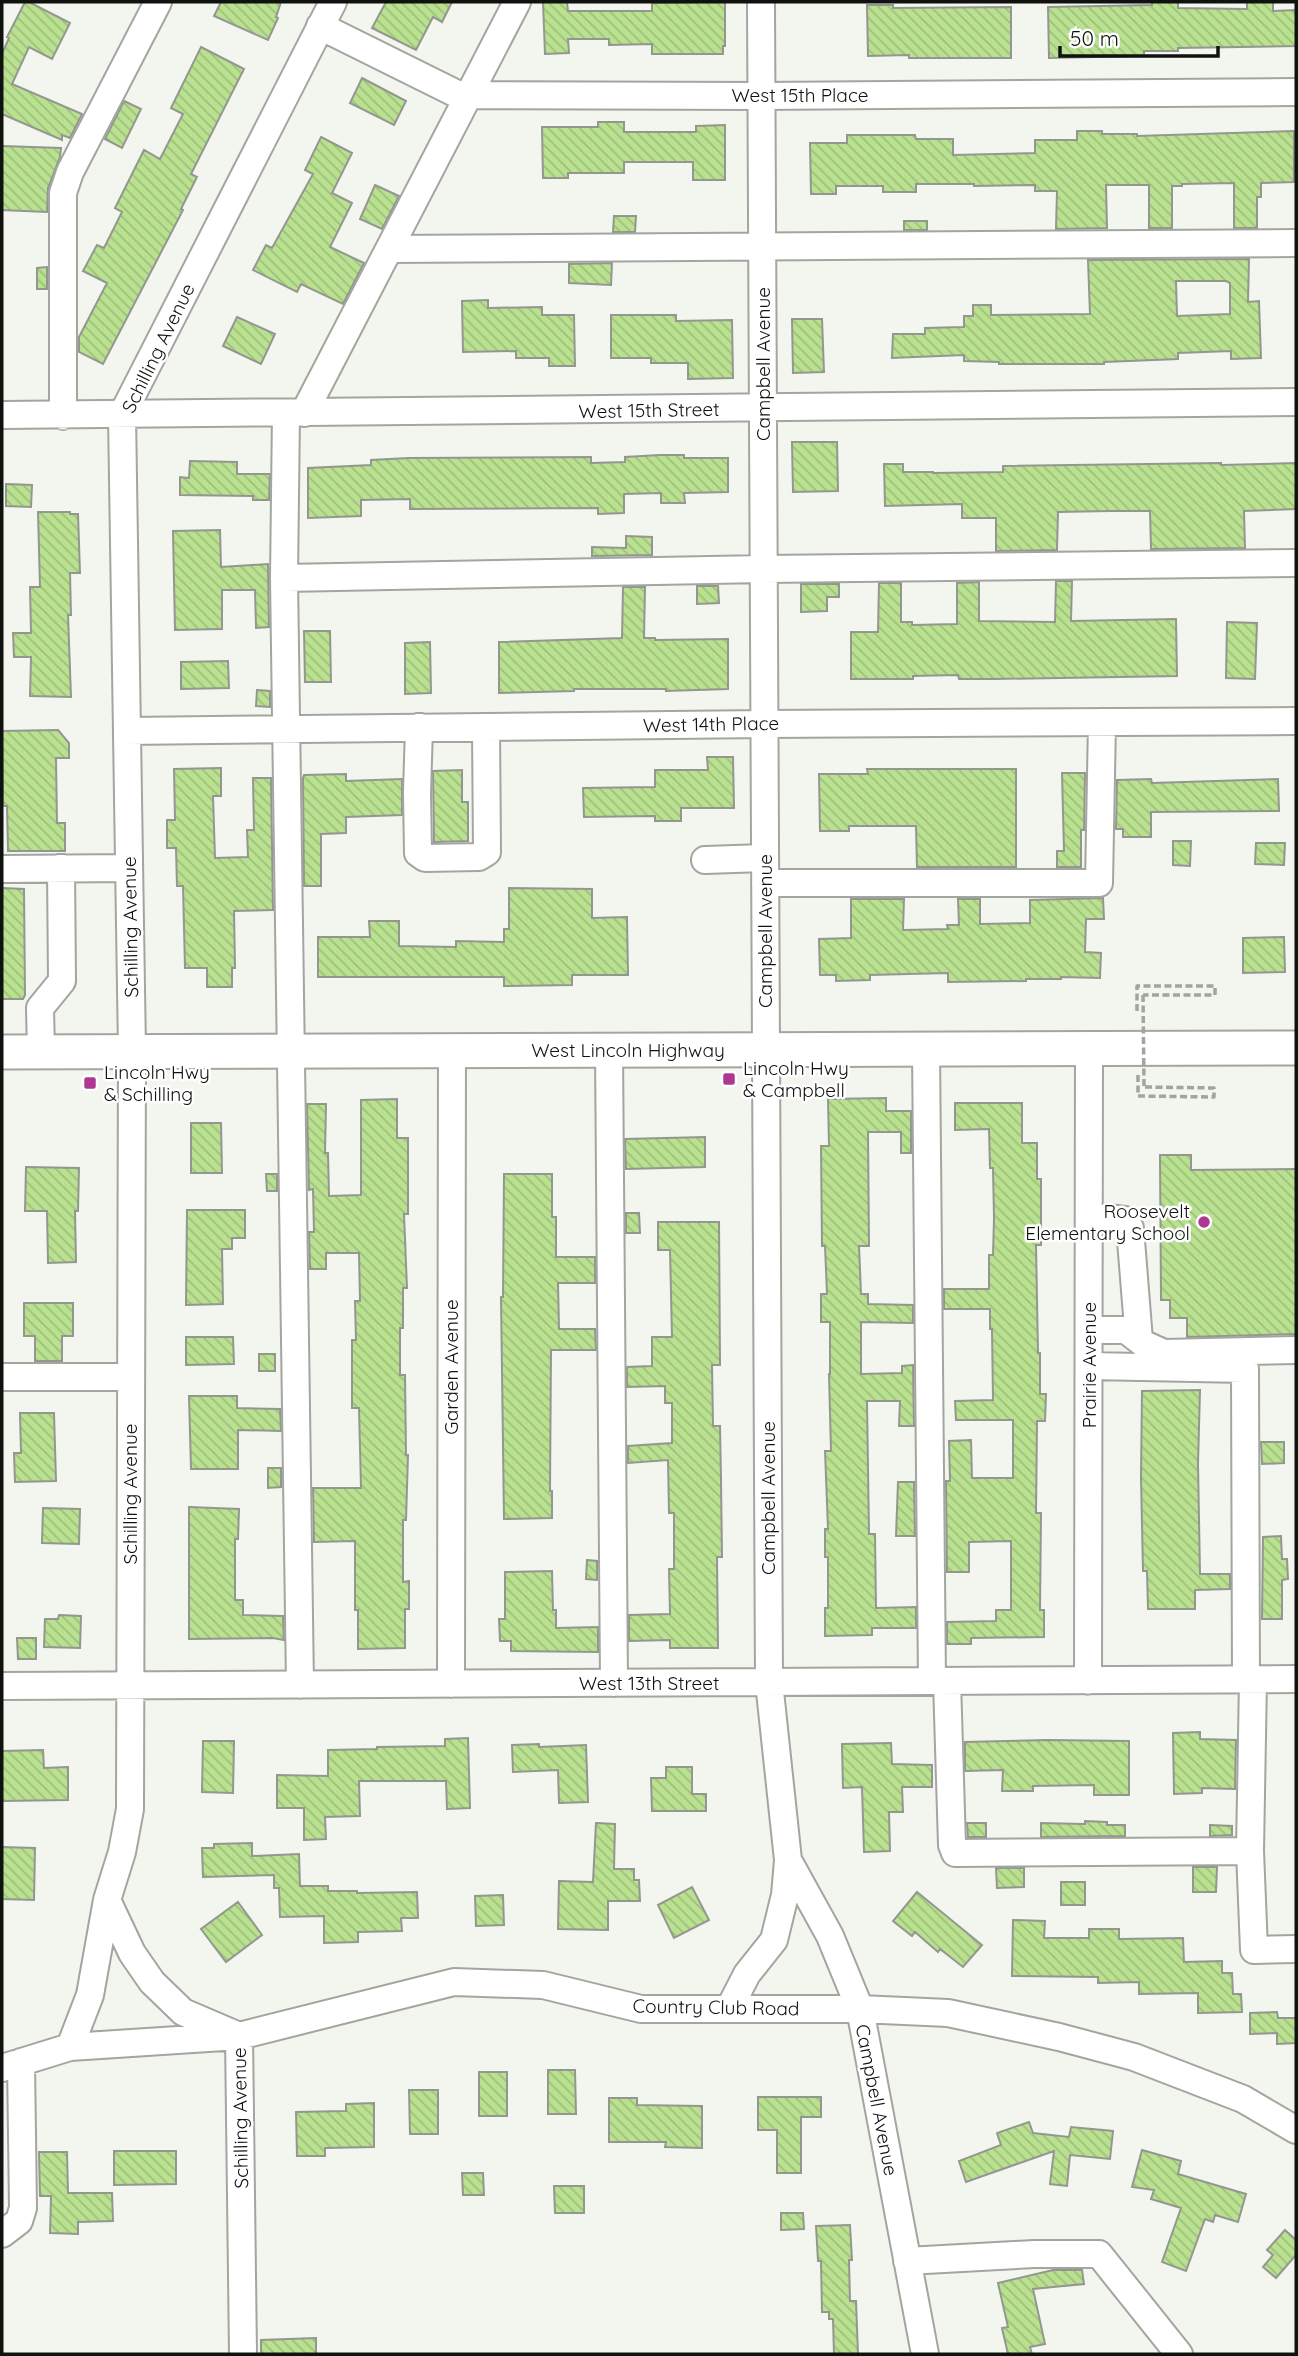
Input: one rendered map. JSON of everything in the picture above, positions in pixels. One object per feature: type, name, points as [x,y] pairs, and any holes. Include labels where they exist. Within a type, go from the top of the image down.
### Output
[{"type":"main road","name":"West Lincoln Highway","points":[[2,1052],[1296,1048]]},
{"type":"street","points":[[63,416],[63,192],[70,172],[158,2]]},
{"type":"street","name":"Schilling Avenue","points":[[70,2047],[90,1995],[107,1900],[122,1852],[130,1809],[132,1051],[122,415],[333,2]]},
{"type":"street","points":[[300,1685],[284,578],[295,414],[389,249],[517,2]]},
{"type":"street","name":"Campbell Avenue","points":[[729,2009],[747,1974],[774,1940],[785,1895],[788,1860],[769,1682],[761,2]]},
{"type":"street","name":"West 15th Place","points":[[320,26],[459,95],[1296,92]]},
{"type":"street","points":[[389,249],[1296,243]]},
{"type":"street","name":"West 15th Street","points":[[2,415],[1296,402]]},
{"type":"street","points":[[284,578],[1296,563]]},
{"type":"street","name":"West 14th Place","points":[[127,731],[1296,721]]},
{"type":"street","points":[[705,860],[765,870],[1099,883],[1102,722]]},
{"type":"street","points":[[419,727],[416,793],[418,853],[425,858],[479,857],[487,852],[486,727]]},
{"type":"street","points":[[2,869],[129,867]]},
{"type":"street","points":[[41,1052],[40,1008],[62,981],[61,868]]},
{"type":"street","points":[[926,1049],[939,1681],[952,1844],[955,1853],[1251,1851]]},
{"type":"street","name":"Prairie Avenue","points":[[1088,1681],[1089,1049]]},
{"type":"street","name":"Garden Avenue","points":[[451,1684],[452,1050]]},
{"type":"street","points":[[609,1050],[614,1683]]},
{"type":"street","points":[[1089,1216],[1125,1220],[1130,1228],[1139,1340]]},
{"type":"street","points":[[1089,1330],[1126,1330],[1144,1345],[1164,1353],[1296,1350]]},
{"type":"street","points":[[1089,1366],[1245,1369],[1254,1950],[1296,1949]]},
{"type":"street","points":[[2,1377],[130,1377]]},
{"type":"street","name":"West 13th Street","points":[[2,1686],[1296,1679]]},
{"type":"street","name":"Campbell Avenue","points":[[788,1860],[831,1936],[860,2009],[925,2354]]},
{"type":"street","name":"Schilling Avenue","points":[[107,1900],[132,1953],[152,1982],[183,2012],[239,2036],[243,2354]]},
{"type":"street","name":"Country Club Road","points":[[11,2065],[70,2047],[239,2036],[454,1982],[543,1985],[641,2009],[860,2009],[948,2013],[1059,2037],[1133,2057],[1242,2099],[1296,2130]]},
{"type":"street","points":[[2,2234],[19,2221],[23,2208],[11,2065]]},
{"type":"street","points":[[907,2261],[1034,2254],[1099,2254],[1179,2354]]},
{"type":"path","points":[[1137,1011],[1137,986],[1214,986],[1215,995],[1143,995],[1144,1087],[1214,1088],[1214,1097],[1138,1096],[1138,1073]]},
{"type":"building","points":[[25,2],[70,23],[52,59],[29,47],[12,84],[82,114],[70,138],[62,135],[62,140],[2,114],[2,54],[9,38],[7,37]]},
{"type":"building","points":[[221,2],[281,2],[276,17],[278,18],[268,40],[214,16]]},
{"type":"building","points":[[386,2],[452,2],[442,22],[433,17],[416,50],[372,28]]},
{"type":"building","points":[[543,2],[567,2],[568,11],[652,11],[652,3],[725,2],[723,54],[652,54],[652,44],[609,45],[609,39],[568,39],[569,53],[545,54]]},
{"type":"building","points":[[1152,2],[1178,2],[1178,8],[1247,9],[1247,2],[1273,2],[1273,11],[1296,10],[1296,46],[1178,48],[1178,51],[1144,51],[1144,56],[1049,58],[1048,7],[1152,5]]},
{"type":"building","points":[[867,5],[893,5],[893,8],[1011,7],[1011,58],[868,56]]},
{"type":"building","points":[[201,47],[244,69],[191,174],[197,177],[181,209],[183,210],[103,364],[79,352],[79,337],[107,283],[83,271],[97,245],[104,248],[122,212],[115,208],[144,150],[160,159],[183,114],[171,108]]},
{"type":"building","points":[[362,78],[406,101],[394,125],[350,103]]},
{"type":"building","points":[[124,101],[141,109],[122,148],[105,139]]},
{"type":"building","points":[[598,122],[624,122],[624,132],[696,132],[696,126],[725,125],[725,180],[693,180],[693,162],[624,162],[624,173],[568,173],[568,178],[543,178],[542,127],[598,127]]},
{"type":"building","points":[[1077,131],[1137,136],[1294,131],[1294,182],[1261,183],[1261,197],[1257,197],[1257,228],[1234,228],[1234,183],[1172,186],[1172,228],[1149,228],[1149,185],[1106,185],[1107,228],[1056,229],[1057,191],[1035,191],[1035,185],[916,184],[916,192],[883,192],[883,186],[836,186],[836,194],[811,194],[810,143],[847,143],[847,135],[915,135],[916,139],[953,139],[953,155],[1035,153],[1035,140],[1077,140]]},
{"type":"building","points":[[321,137],[352,153],[332,193],[352,203],[330,247],[364,263],[343,304],[301,284],[297,292],[253,270],[266,245],[272,248],[313,174],[305,170]]},
{"type":"building","points":[[2,146],[61,148],[48,188],[47,212],[2,210]]},
{"type":"building","points":[[375,185],[399,196],[382,229],[360,219]]},
{"type":"building","points":[[614,216],[636,216],[635,232],[613,232]]},
{"type":"building","points":[[904,221],[927,221],[927,230],[904,230]]},
{"type":"building","points":[[1249,259],[1248,302],[1259,301],[1261,358],[1231,359],[1231,351],[1178,353],[1178,359],[1104,364],[999,364],[964,361],[964,355],[892,358],[893,334],[925,334],[925,328],[964,327],[964,316],[973,316],[973,305],[991,305],[991,315],[1090,314],[1088,260]],"holes":[[[1176,281],[1230,283],[1230,314],[1177,316]]]},
{"type":"building","points":[[612,263],[611,285],[569,283],[569,264]]},
{"type":"building","points":[[47,267],[47,289],[37,289],[37,268]]},
{"type":"building","points":[[488,300],[488,308],[542,307],[542,315],[574,315],[575,366],[549,366],[549,358],[516,358],[516,351],[463,352],[462,301]]},
{"type":"building","points":[[611,315],[676,315],[676,321],[732,320],[733,378],[688,379],[688,363],[651,363],[651,358],[611,358]]},
{"type":"building","points":[[237,317],[275,334],[261,364],[223,346]]},
{"type":"building","points":[[792,319],[822,319],[824,372],[793,373]]},
{"type":"building","points":[[792,442],[837,442],[838,491],[793,492]]},
{"type":"building","points":[[660,455],[728,458],[728,492],[684,493],[685,503],[661,503],[661,493],[624,494],[624,513],[598,514],[598,508],[410,509],[410,499],[361,500],[361,516],[308,518],[308,468],[371,465],[371,460],[409,458],[591,457],[591,463],[625,462],[625,457]]},
{"type":"building","points":[[190,461],[237,462],[237,474],[270,474],[269,500],[253,500],[253,496],[180,495],[180,477],[189,478]]},
{"type":"building","points":[[1296,463],[1296,509],[1244,511],[1245,548],[1151,549],[1150,511],[1110,511],[1058,512],[1057,550],[996,551],[996,518],[962,518],[962,504],[885,506],[884,464],[903,464],[903,472],[933,473],[1003,472],[1003,466]]},
{"type":"building","points":[[6,484],[32,485],[31,507],[6,506]]},
{"type":"building","points":[[38,512],[78,514],[80,573],[70,573],[71,615],[68,615],[71,697],[30,696],[31,657],[14,657],[13,633],[31,633],[30,587],[40,587]]},
{"type":"building","points":[[220,530],[221,567],[268,564],[269,627],[256,628],[255,590],[222,590],[222,629],[175,630],[173,531]]},
{"type":"building","points":[[626,536],[652,537],[652,555],[592,556],[592,547],[626,548]]},
{"type":"building","points":[[1056,581],[1072,581],[1071,621],[1176,619],[1177,676],[959,679],[958,675],[913,676],[913,679],[851,679],[851,632],[878,632],[879,583],[901,583],[901,622],[912,622],[912,625],[957,624],[957,583],[979,582],[979,621],[1055,622]]},
{"type":"building","points":[[801,584],[839,584],[839,597],[827,597],[827,611],[801,612]]},
{"type":"building","points":[[697,586],[718,586],[719,603],[697,604]]},
{"type":"building","points":[[623,587],[645,587],[644,638],[728,639],[728,689],[574,689],[499,693],[499,642],[622,638]]},
{"type":"building","points":[[1227,622],[1257,623],[1255,679],[1226,678]]},
{"type":"building","points":[[304,631],[330,631],[331,682],[305,682]]},
{"type":"building","points":[[430,642],[431,693],[405,694],[405,643]]},
{"type":"building","points":[[228,661],[229,688],[181,689],[181,662]]},
{"type":"building","points":[[257,690],[270,691],[270,707],[256,706]]},
{"type":"building","points":[[58,730],[69,743],[69,758],[56,758],[57,823],[65,823],[65,851],[8,851],[7,806],[3,806],[2,731]]},
{"type":"building","points":[[707,757],[733,757],[734,808],[681,808],[681,821],[655,821],[655,816],[584,817],[583,788],[655,787],[655,770],[708,770]]},
{"type":"building","points":[[221,768],[221,796],[213,796],[215,858],[248,857],[247,830],[254,830],[253,778],[271,778],[273,910],[234,911],[235,968],[232,968],[232,987],[207,987],[207,968],[185,968],[183,886],[177,886],[176,848],[167,848],[167,820],[175,820],[174,769]]},
{"type":"building","points":[[867,769],[1016,769],[1016,867],[917,867],[916,826],[849,826],[849,831],[820,831],[819,774],[868,774]]},
{"type":"building","points":[[462,770],[462,802],[468,802],[468,841],[434,842],[433,771]]},
{"type":"building","points":[[1062,773],[1085,773],[1081,867],[1057,867],[1057,851],[1064,851]]},
{"type":"building","points":[[346,774],[346,781],[402,779],[402,815],[346,817],[346,833],[321,834],[321,886],[304,886],[304,775]]},
{"type":"building","points":[[1151,779],[1152,783],[1278,779],[1279,811],[1151,812],[1151,837],[1123,837],[1123,829],[1116,829],[1117,780]]},
{"type":"building","points":[[1173,841],[1191,841],[1190,866],[1173,865]]},
{"type":"building","points":[[1256,843],[1285,843],[1284,865],[1255,864]]},
{"type":"building","points":[[2,888],[24,889],[23,999],[2,999]]},
{"type":"building","points":[[509,888],[592,889],[592,918],[627,917],[628,975],[572,975],[572,985],[504,986],[504,977],[318,977],[318,937],[370,937],[369,921],[399,921],[399,946],[456,947],[456,941],[504,942],[504,929],[509,929]]},
{"type":"building","points":[[1103,898],[1104,919],[1086,919],[1085,952],[1101,953],[1100,978],[948,982],[948,973],[870,975],[870,980],[836,981],[836,975],[820,975],[819,939],[851,938],[851,899],[904,899],[903,930],[948,929],[947,925],[959,925],[958,899],[980,899],[980,924],[1030,923],[1030,900]]},
{"type":"building","points":[[1284,937],[1285,972],[1243,973],[1243,938]]},
{"type":"building","points":[[886,1098],[886,1111],[911,1111],[911,1153],[901,1153],[901,1132],[868,1132],[869,1246],[859,1246],[861,1294],[868,1294],[868,1304],[913,1305],[913,1323],[861,1322],[861,1374],[902,1373],[902,1366],[913,1365],[914,1426],[899,1426],[900,1401],[867,1401],[869,1534],[875,1534],[876,1608],[916,1607],[916,1628],[872,1628],[872,1635],[825,1636],[828,1557],[825,1557],[825,1529],[828,1529],[825,1451],[831,1451],[830,1322],[821,1322],[821,1294],[827,1294],[825,1246],[822,1246],[821,1146],[829,1146],[828,1099]]},
{"type":"building","points":[[397,1099],[397,1138],[408,1138],[408,1214],[404,1214],[407,1288],[403,1288],[400,1375],[405,1375],[408,1455],[406,1520],[403,1520],[403,1582],[409,1581],[409,1609],[405,1609],[405,1648],[358,1649],[355,1541],[314,1542],[313,1488],[361,1488],[359,1408],[352,1408],[352,1340],[356,1340],[355,1301],[360,1301],[359,1253],[326,1253],[326,1269],[310,1269],[309,1232],[314,1232],[313,1189],[309,1190],[307,1104],[326,1104],[325,1153],[328,1153],[329,1196],[361,1195],[361,1100]]},
{"type":"building","points":[[955,1103],[1022,1103],[1022,1143],[1037,1143],[1037,1179],[1041,1179],[1041,1245],[1036,1245],[1038,1353],[1040,1394],[1046,1394],[1045,1421],[1037,1421],[1036,1513],[1041,1513],[1040,1610],[1044,1610],[1044,1637],[971,1638],[971,1644],[947,1644],[947,1622],[996,1621],[996,1610],[1011,1610],[1011,1541],[969,1542],[969,1572],[947,1572],[946,1481],[950,1481],[949,1441],[971,1440],[972,1478],[1013,1478],[1013,1420],[956,1420],[955,1401],[993,1400],[992,1329],[990,1309],[944,1309],[944,1289],[989,1289],[989,1255],[993,1255],[994,1218],[989,1129],[955,1130]]},
{"type":"building","points":[[191,1123],[221,1123],[222,1173],[191,1173]]},
{"type":"building","points":[[705,1137],[705,1167],[626,1169],[625,1139]]},
{"type":"building","points":[[1160,1155],[1191,1155],[1191,1170],[1296,1169],[1296,1334],[1187,1337],[1187,1318],[1170,1318],[1170,1300],[1161,1300]]},
{"type":"building","points":[[26,1167],[79,1168],[78,1211],[75,1211],[76,1262],[48,1263],[47,1211],[25,1211]]},
{"type":"building","points":[[266,1174],[277,1174],[277,1191],[267,1191]]},
{"type":"building","points":[[504,1174],[552,1174],[556,1257],[595,1257],[595,1283],[558,1283],[559,1329],[595,1329],[596,1350],[551,1350],[552,1518],[504,1519],[501,1297]]},
{"type":"building","points":[[187,1210],[245,1210],[245,1238],[232,1238],[232,1249],[222,1249],[223,1304],[186,1305]]},
{"type":"building","points":[[626,1213],[639,1213],[640,1233],[626,1233]]},
{"type":"building","points":[[658,1222],[719,1222],[720,1365],[712,1365],[713,1426],[720,1426],[722,1557],[717,1557],[718,1648],[670,1648],[670,1640],[629,1641],[629,1615],[670,1614],[669,1569],[674,1569],[674,1513],[669,1513],[668,1460],[628,1463],[628,1446],[672,1443],[672,1403],[665,1403],[665,1386],[627,1387],[627,1367],[652,1366],[652,1337],[672,1337],[670,1250],[658,1250]]},
{"type":"building","points":[[24,1303],[73,1303],[73,1336],[62,1336],[62,1361],[35,1361],[35,1336],[24,1336]]},
{"type":"building","points":[[186,1337],[233,1337],[234,1364],[186,1365]]},
{"type":"building","points":[[259,1354],[275,1354],[275,1371],[259,1371]]},
{"type":"building","points":[[1200,1390],[1200,1574],[1230,1574],[1230,1589],[1195,1590],[1195,1609],[1148,1609],[1147,1571],[1143,1571],[1142,1391]]},
{"type":"building","points":[[189,1396],[237,1396],[237,1408],[280,1409],[281,1431],[238,1430],[238,1469],[191,1469]]},
{"type":"building","points":[[20,1413],[54,1413],[56,1481],[15,1482],[14,1453],[21,1453]]},
{"type":"building","points":[[1261,1442],[1284,1442],[1284,1463],[1262,1464]]},
{"type":"building","points":[[268,1468],[281,1468],[281,1487],[268,1488]]},
{"type":"building","points":[[898,1482],[914,1482],[915,1536],[896,1536]]},
{"type":"building","points":[[189,1507],[239,1509],[238,1539],[235,1539],[235,1600],[243,1600],[243,1615],[283,1616],[284,1640],[189,1639]]},
{"type":"building","points":[[43,1508],[80,1509],[79,1544],[42,1543]]},
{"type":"building","points":[[1281,1536],[1282,1559],[1287,1559],[1288,1579],[1282,1580],[1282,1619],[1262,1619],[1263,1537]]},
{"type":"building","points":[[587,1560],[597,1561],[597,1580],[586,1579]]},
{"type":"building","points":[[552,1571],[556,1628],[598,1627],[598,1652],[511,1651],[511,1641],[500,1641],[499,1619],[505,1619],[505,1572]]},
{"type":"building","points":[[59,1615],[81,1616],[80,1648],[44,1647],[45,1619],[58,1619]]},
{"type":"building","points":[[17,1638],[36,1638],[36,1659],[18,1659]]},
{"type":"building","points":[[1200,1732],[1200,1739],[1236,1740],[1235,1789],[1202,1788],[1202,1793],[1174,1794],[1173,1733]]},
{"type":"building","points":[[468,1738],[470,1808],[447,1809],[446,1781],[359,1781],[360,1816],[325,1817],[326,1839],[304,1840],[304,1808],[277,1808],[277,1775],[328,1776],[328,1750],[445,1746],[445,1739]]},
{"type":"building","points":[[203,1741],[234,1741],[233,1793],[202,1792]]},
{"type":"building","points":[[1129,1741],[1129,1795],[1094,1795],[1094,1785],[1033,1786],[1033,1791],[1002,1791],[1003,1770],[965,1771],[965,1742]]},
{"type":"building","points":[[891,1743],[892,1764],[932,1765],[932,1787],[902,1787],[903,1812],[889,1812],[890,1851],[864,1852],[862,1787],[843,1788],[842,1744]]},
{"type":"building","points":[[539,1744],[539,1747],[586,1745],[588,1802],[559,1803],[558,1770],[513,1772],[512,1745]]},
{"type":"building","points":[[43,1750],[44,1768],[68,1767],[68,1800],[2,1801],[2,1751]]},
{"type":"building","points":[[666,1767],[692,1767],[692,1794],[706,1794],[706,1811],[652,1811],[651,1778],[666,1778]]},
{"type":"building","points":[[1085,1821],[1125,1825],[1125,1836],[1041,1837],[1041,1823],[1085,1824]]},
{"type":"building","points":[[596,1823],[615,1824],[614,1869],[634,1869],[634,1880],[639,1880],[640,1901],[608,1901],[608,1930],[558,1929],[559,1881],[593,1882]]},
{"type":"building","points":[[967,1823],[986,1823],[986,1837],[968,1837]]},
{"type":"building","points":[[1210,1825],[1232,1826],[1232,1835],[1210,1836]]},
{"type":"building","points":[[252,1843],[252,1856],[299,1854],[300,1886],[328,1886],[328,1891],[357,1893],[417,1892],[418,1918],[401,1918],[402,1931],[358,1932],[358,1942],[324,1943],[324,1916],[280,1917],[279,1888],[274,1888],[274,1875],[203,1877],[202,1848],[214,1848],[214,1844]]},
{"type":"building","points":[[2,1847],[35,1848],[34,1900],[2,1899]]},
{"type":"building","points":[[1193,1867],[1217,1867],[1216,1892],[1193,1892]]},
{"type":"building","points":[[996,1868],[1024,1868],[1024,1887],[997,1888]]},
{"type":"building","points":[[1061,1882],[1085,1882],[1085,1905],[1061,1905]]},
{"type":"building","points":[[692,1887],[709,1920],[674,1938],[658,1905]]},
{"type":"building","points":[[917,1892],[982,1945],[963,1967],[940,1949],[938,1952],[915,1932],[912,1936],[893,1921]]},
{"type":"building","points":[[503,1895],[504,1925],[476,1926],[475,1896]]},
{"type":"building","points":[[238,1902],[262,1935],[226,1962],[201,1929]]},
{"type":"building","points":[[1013,1920],[1045,1921],[1044,1938],[1089,1938],[1089,1929],[1119,1929],[1119,1939],[1183,1938],[1184,1962],[1222,1961],[1222,1973],[1232,1973],[1233,1994],[1241,1994],[1242,2012],[1198,2013],[1198,1993],[1139,1994],[1139,1982],[1098,1983],[1098,1977],[1012,1976]]},
{"type":"building","points":[[1277,2012],[1278,2018],[1296,2018],[1296,2043],[1277,2044],[1277,2033],[1250,2034],[1250,2013]]},
{"type":"building","points":[[548,2070],[575,2070],[576,2114],[548,2114]]},
{"type":"building","points":[[479,2072],[507,2072],[507,2116],[479,2116]]},
{"type":"building","points":[[409,2090],[438,2090],[438,2134],[410,2134]]},
{"type":"building","points":[[758,2097],[821,2097],[821,2117],[801,2117],[801,2173],[777,2173],[777,2130],[758,2130]]},
{"type":"building","points":[[609,2098],[637,2098],[637,2105],[702,2106],[702,2148],[665,2147],[666,2142],[609,2142]]},
{"type":"building","points":[[374,2103],[374,2147],[325,2148],[325,2156],[297,2156],[296,2112],[346,2111],[346,2104]]},
{"type":"building","points":[[1029,2122],[1033,2133],[1069,2137],[1071,2127],[1113,2131],[1110,2159],[1070,2155],[1067,2186],[1050,2184],[1054,2151],[966,2182],[959,2161],[1001,2145],[997,2133]]},
{"type":"building","points":[[1142,2150],[1181,2161],[1178,2174],[1246,2194],[1238,2222],[1215,2215],[1213,2222],[1205,2219],[1186,2271],[1162,2262],[1181,2208],[1151,2199],[1154,2190],[1132,2187]]},
{"type":"building","points":[[114,2151],[176,2151],[176,2184],[114,2185]]},
{"type":"building","points":[[39,2152],[67,2152],[68,2193],[112,2193],[113,2221],[78,2222],[78,2234],[50,2233],[51,2196],[40,2196]]},
{"type":"building","points":[[462,2173],[483,2173],[484,2195],[463,2195]]},
{"type":"building","points":[[554,2186],[584,2186],[584,2213],[555,2213]]},
{"type":"building","points":[[781,2213],[803,2213],[804,2229],[781,2230]]},
{"type":"building","points":[[850,2225],[850,2301],[856,2301],[858,2354],[834,2354],[833,2319],[829,2319],[829,2312],[822,2312],[821,2261],[818,2261],[816,2226]]},
{"type":"building","points":[[1285,2230],[1296,2240],[1296,2255],[1276,2278],[1263,2267],[1273,2255],[1267,2250]]},
{"type":"building","points":[[1053,2270],[1082,2270],[1084,2284],[1033,2289],[1045,2344],[1030,2347],[1032,2354],[1008,2354],[1002,2328],[1008,2327],[998,2283]]},
{"type":"building","points":[[316,2338],[316,2354],[261,2354],[261,2340]]},
{"type":"place","name":"Lincoln Hwy & Campbell","points":[[729,1079]]},
{"type":"place","name":"Lincoln Hwy & Schilling","points":[[90,1083]]},
{"type":"place","name":"Roosevelt Elementary School","points":[[1204,1222]]}]
